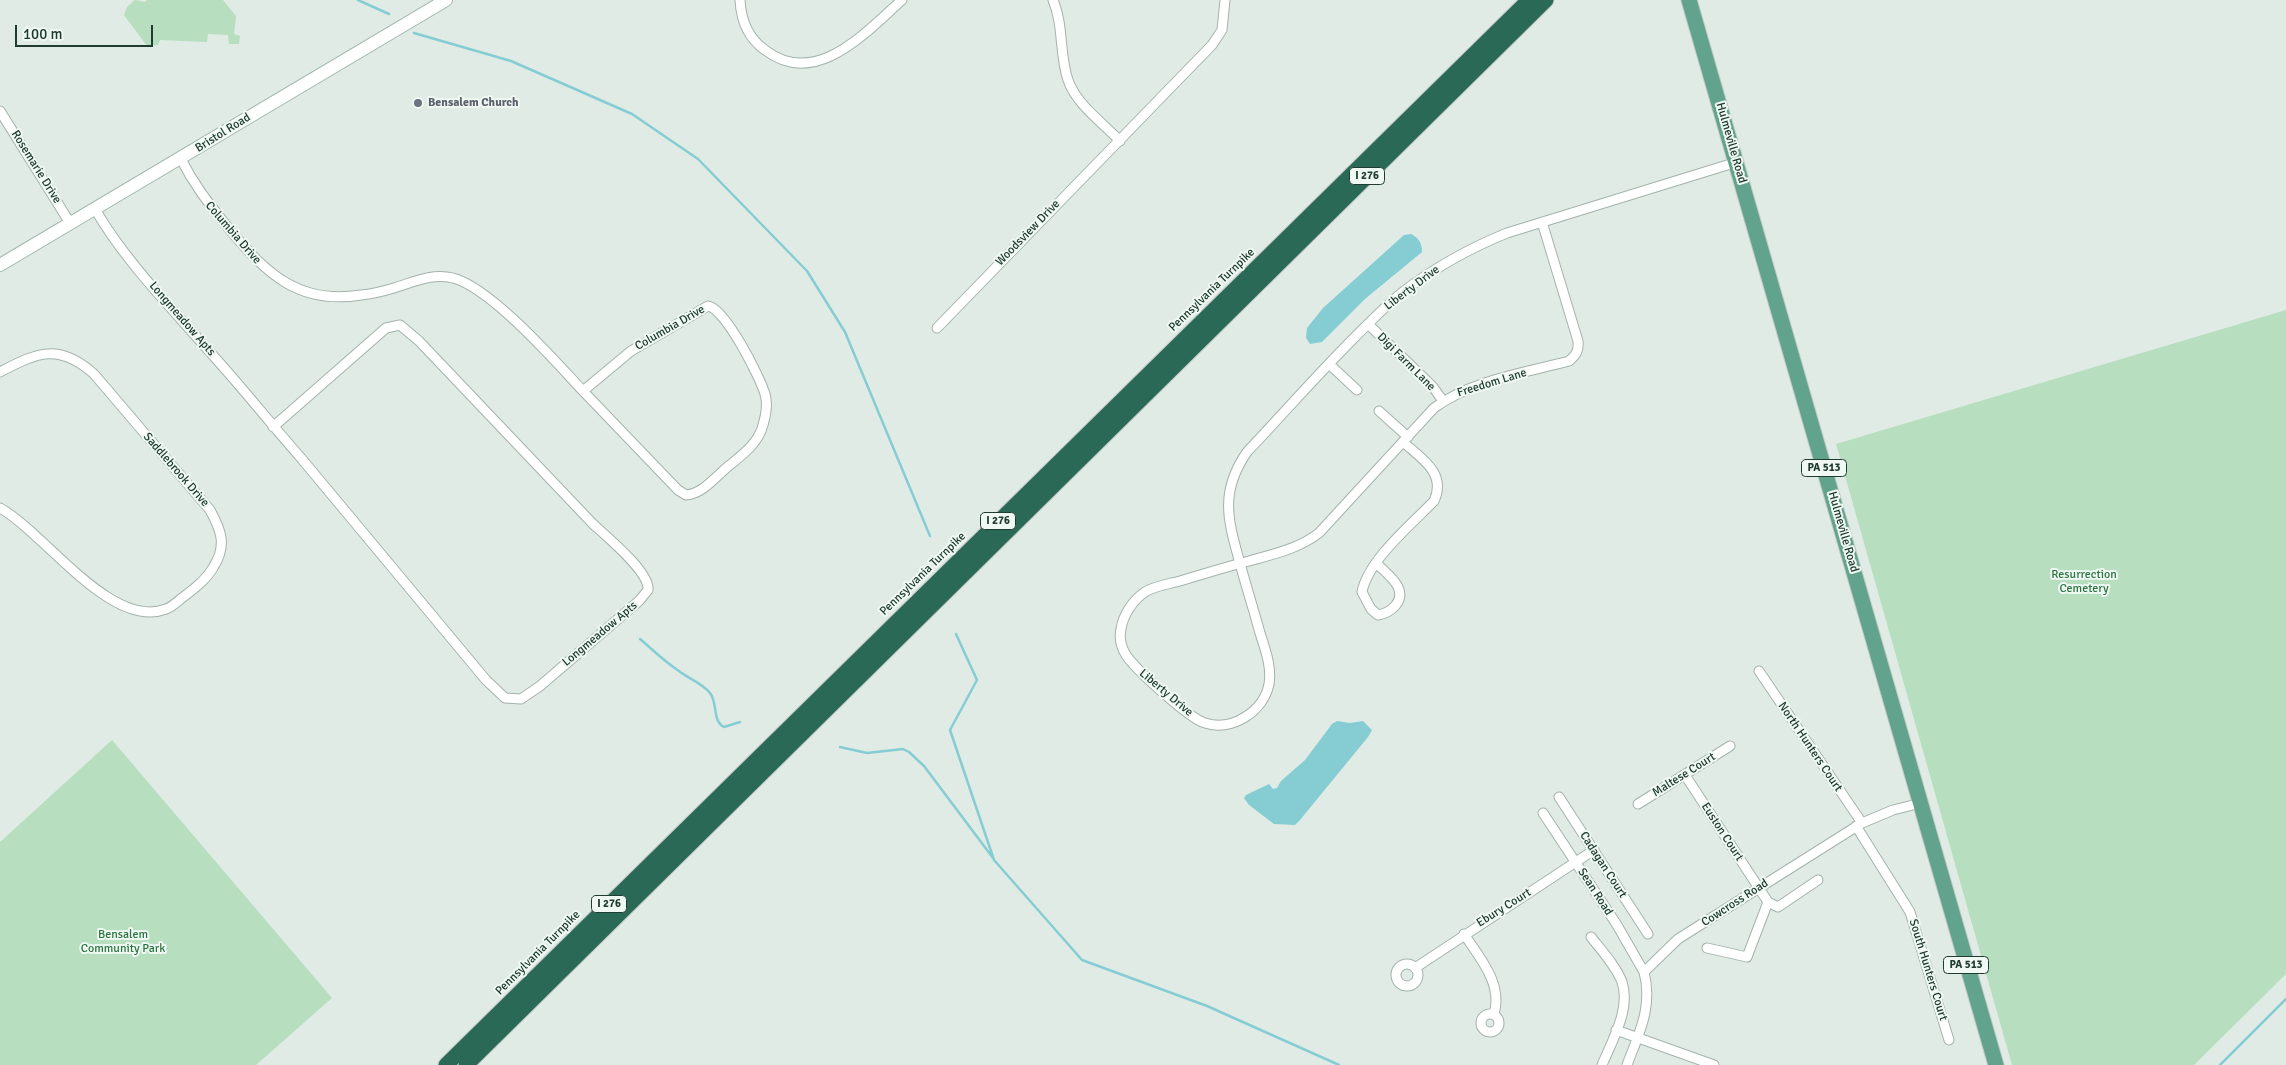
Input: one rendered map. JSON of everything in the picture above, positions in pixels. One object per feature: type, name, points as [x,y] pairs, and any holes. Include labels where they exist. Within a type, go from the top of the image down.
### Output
[{"type":"highway","name":"Pennsylvania Turnpike","points":[[446,1065],[1529,0]]},
{"type":"highway","name":"I 276","points":[[466,1065],[1546,0]]},
{"type":"main road","name":"Bristol Road","points":[[0,265],[182,159],[446,0]]},
{"type":"main road","name":"Hulmeville Road","points":[[1690,0],[1996,1065]]},
{"type":"street","points":[[740,0],[743,20],[752,38],[775,57],[804,63],[829,58],[840,51],[902,0]]},
{"type":"street","points":[[1053,0],[1060,20],[1070,84],[1084,104],[1120,141]]},
{"type":"street","name":"Woodsview Drive","points":[[937,328],[1212,45],[1222,30],[1225,0]]},
{"type":"street","name":"Rosemarie Drive","points":[[0,111],[70,223]]},
{"type":"street","name":"Columbia Drive","points":[[182,159],[203,198],[251,256],[282,281],[309,293],[343,297],[360,296],[394,288],[423,278],[443,276],[460,281],[477,290],[508,316],[584,391],[678,490],[686,495],[698,492],[749,449],[758,438],[766,416],[765,394],[761,385],[736,336],[713,306],[703,308],[631,351],[584,391]]},
{"type":"street","name":"Liberty Drive","points":[[1240,564],[1146,591],[1124,616],[1121,628],[1120,640],[1125,654],[1135,668],[1190,714],[1204,723],[1219,726],[1245,718],[1261,703],[1269,683],[1268,663],[1240,564],[1228,522],[1230,491],[1238,466],[1247,452],[1368,324],[1405,290],[1453,258],[1507,233],[1737,162]]},
{"type":"street","name":"Longmeadow Apts","points":[[95,209],[123,250],[486,680],[505,698],[521,699],[540,686],[639,601],[648,590],[644,576],[622,551],[593,524],[419,341],[400,325],[386,328],[273,427]]},
{"type":"street","name":"Freedom Lane","points":[[1240,564],[1306,543],[1318,533],[1443,401],[1469,388],[1569,361],[1579,350],[1578,341],[1542,222]]},
{"type":"street","name":"Digi Farm Lane","points":[[1368,324],[1434,387],[1443,401]]},
{"type":"street","name":"Saddlebrook Drive","points":[[0,372],[23,360],[50,353],[70,356],[82,363],[94,374],[210,510],[221,530],[221,555],[210,574],[168,608],[144,612],[127,608],[102,594],[27,528],[0,508]]},
{"type":"street","points":[[1329,364],[1357,390]]},
{"type":"street","points":[[1376,563],[1398,587],[1399,593],[1398,601],[1393,609],[1378,615],[1370,609],[1362,592],[1367,577],[1376,563],[1434,501],[1439,491],[1438,479],[1434,472],[1379,410]]},
{"type":"street","name":"North Hunters Court","points":[[1759,671],[1859,824]]},
{"type":"street","name":"Maltese Court","points":[[1638,804],[1730,746]]},
{"type":"street","name":"Euston Court","points":[[1685,775],[1758,888]]},
{"type":"street","name":"Cadagan Court","points":[[1559,797],[1648,934]]},
{"type":"street","name":"Cowcross Road","points":[[1644,972],[1678,939],[1859,824],[1893,810],[1920,803]]},
{"type":"street","name":"Sean Road","points":[[1543,813],[1644,972]]},
{"type":"street","name":"South Hunters Court","points":[[1859,824],[1910,912],[1949,1040]]},
{"type":"street","name":"Ebury Court","points":[[1415,968],[1594,850]]},
{"type":"street","points":[[1758,888],[1768,902],[1778,908],[1818,880]]},
{"type":"street","points":[[1707,948],[1747,957],[1768,902]]},
{"type":"street","points":[[1464,934],[1485,966],[1493,984],[1497,1000],[1494,1014]]},
{"type":"street","points":[[1591,937],[1616,970],[1624,988],[1624,1008],[1602,1065]]},
{"type":"street","points":[[1627,1065],[1647,1008],[1648,999],[1644,972]]},
{"type":"street","points":[[1616,1030],[1638,1036],[1714,1065]]},
{"type":"green space","points":[[135,0],[145,2],[147,0],[223,0],[236,16],[234,34],[240,36],[239,44],[229,44],[228,35],[208,34],[207,42],[160,40],[158,45],[147,46],[124,15],[127,7]]},
{"type":"green space","name":"Resurrection Cemetery","points":[[2286,310],[2286,974],[2194,1065],[2012,1065],[1836,444]]},
{"type":"green space","name":"Bensalem Community Park","points":[[112,740],[332,998],[256,1065],[0,1065],[0,842]]},
{"type":"water","points":[[1411,234],[1420,241],[1422,252],[1365,299],[1322,342],[1310,344],[1306,338],[1307,328],[1323,308],[1404,235]]},
{"type":"water","points":[[1337,721],[1350,723],[1363,721],[1372,730],[1295,825],[1274,824],[1249,805],[1244,798],[1246,795],[1269,784],[1273,789],[1277,788],[1281,781],[1305,760],[1332,724]]},
{"type":"waterway","points":[[358,0],[389,14]]},
{"type":"waterway","points":[[414,33],[511,61],[632,114],[698,159],[807,271],[845,332],[930,536]]},
{"type":"waterway","points":[[956,634],[977,680],[950,730],[994,860],[1082,960],[1207,1006],[1339,1065]]},
{"type":"waterway","points":[[640,639],[669,664],[710,693],[720,724],[724,727],[740,722]]},
{"type":"waterway","points":[[840,747],[867,753],[903,749],[909,752],[924,766],[993,858]]},
{"type":"waterway","points":[[2220,1065],[2286,999]]},
{"type":"place","name":"Bensalem Church","points":[[418,103]]}]
